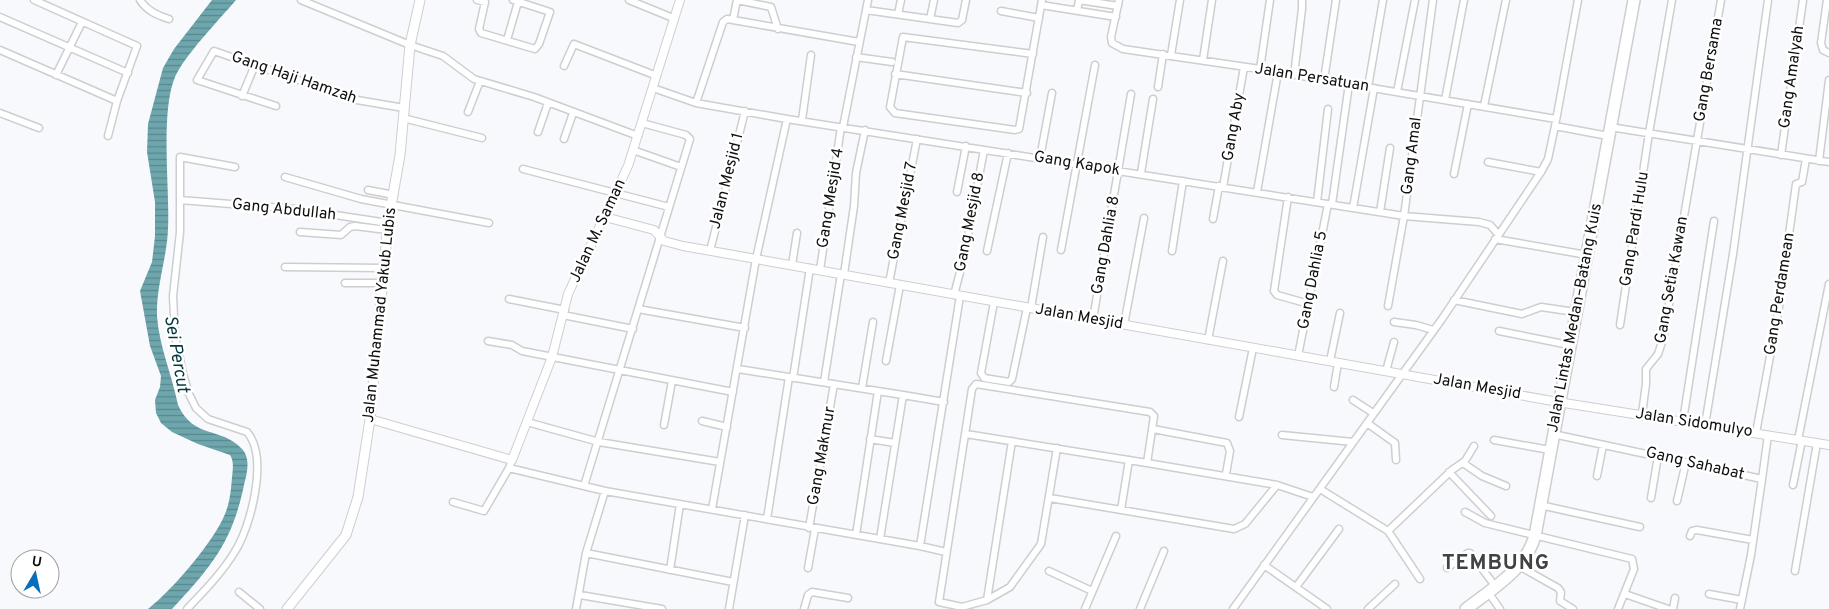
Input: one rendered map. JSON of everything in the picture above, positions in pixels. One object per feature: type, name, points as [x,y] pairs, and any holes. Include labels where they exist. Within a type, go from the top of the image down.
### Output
[{"type":"highway","name":"Jalan Lintas Medan–Batang Kuis","points":[[1466,609],[1519,566],[1527,556],[1535,536],[1558,402],[1634,0]]},
{"type":"main road","name":"Jalan Muhammad Yakub Lubis","points":[[287,609],[346,535],[358,497],[370,419],[387,227],[400,156],[410,46],[420,0]]},
{"type":"street","points":[[34,0],[137,46],[117,101],[108,136]]},
{"type":"street","points":[[140,0],[144,7],[154,14],[169,19]]},
{"type":"street","points":[[300,0],[410,46],[443,56],[480,81],[548,103],[638,136]]},
{"type":"street","points":[[477,0],[485,1],[479,31],[507,40],[537,48],[550,14],[548,10],[516,1],[507,40]]},
{"type":"street","points":[[629,0],[673,18]]},
{"type":"street","name":"Jalan M. Saman","points":[[512,460],[552,357],[576,277],[616,193],[633,150],[680,0]]},
{"type":"street","points":[[733,20],[737,0],[770,7],[778,29]]},
{"type":"street","name":"Gang Mesjid 4","points":[[820,270],[842,127],[868,0]]},
{"type":"street","points":[[898,14],[901,0]]},
{"type":"street","points":[[930,18],[934,0]]},
{"type":"street","points":[[866,10],[958,23],[962,20],[966,0]]},
{"type":"street","points":[[1077,11],[1079,0],[1118,3]]},
{"type":"street","points":[[1171,55],[1180,0]]},
{"type":"street","points":[[1203,60],[1212,0]]},
{"type":"street","points":[[1260,69],[1270,0]]},
{"type":"street","points":[[1294,75],[1302,0]]},
{"type":"street","points":[[1324,80],[1336,0]]},
{"type":"street","points":[[1353,208],[1383,0]]},
{"type":"street","points":[[1397,92],[1415,0]]},
{"type":"street","name":"Gang Amal","points":[[1388,306],[1404,216],[1433,0]]},
{"type":"street","points":[[1445,100],[1464,0]]},
{"type":"street","points":[[1484,106],[1506,0]]},
{"type":"street","points":[[1233,609],[1433,330],[1542,172],[1548,159],[1556,122],[1578,0]]},
{"type":"street","name":"Gang Pardi Hulu","points":[[1620,325],[1649,133],[1672,0]]},
{"type":"street","name":"Gang Bersama","points":[[1697,141],[1721,0]]},
{"type":"street","points":[[1705,425],[1733,254],[1746,148],[1768,0]]},
{"type":"street","name":"Gang Amalyah","points":[[1781,155],[1803,0]]},
{"type":"street","points":[[1827,0],[1821,43],[1823,50],[1829,53]]},
{"type":"street","points":[[1033,54],[906,36],[901,41],[890,107],[895,112],[1015,130],[1021,126],[1027,93],[1041,3],[1116,17]]},
{"type":"street","name":"Jalan Persatuan","points":[[1118,3],[1111,37],[1112,43],[1116,47],[1484,106],[1556,122],[1609,131],[1649,133],[1829,162]]},
{"type":"street","points":[[1000,11],[1039,18]]},
{"type":"street","points":[[0,17],[128,73]]},
{"type":"street","points":[[696,103],[723,22],[727,19],[859,42]]},
{"type":"street","points":[[56,75],[82,22]]},
{"type":"street","points":[[564,66],[574,44],[657,76]]},
{"type":"street","points":[[0,50],[117,101]]},
{"type":"street","name":"Gang Haji Hamzah","points":[[242,96],[197,80],[214,51],[357,100],[404,108]]},
{"type":"street","points":[[1158,87],[1163,54]]},
{"type":"street","points":[[802,120],[811,55]]},
{"type":"street","points":[[856,56],[892,62]]},
{"type":"street","points":[[255,65],[242,96],[276,106]]},
{"type":"street","points":[[1061,250],[1095,65]]},
{"type":"street","name":"Gang Aby","points":[[1213,219],[1244,67]]},
{"type":"street","points":[[1257,192],[1278,72]]},
{"type":"street","points":[[895,74],[1027,93]]},
{"type":"street","points":[[1819,161],[1829,80]]},
{"type":"street","points":[[468,112],[480,81]]},
{"type":"street","name":"Gang Dahlia 5","points":[[1298,356],[1330,204],[1350,84]]},
{"type":"street","name":"Gang Kapok","points":[[653,88],[696,103],[842,127],[1404,216],[1479,222],[1490,225],[1497,236]]},
{"type":"street","points":[[1040,158],[1052,93]]},
{"type":"street","name":"Gang Dahlia 8","points":[[1093,319],[1132,94]]},
{"type":"street","points":[[1141,173],[1153,99]]},
{"type":"street","points":[[538,132],[548,103]]},
{"type":"street","points":[[1454,174],[1468,104]]},
{"type":"street","points":[[1317,202],[1328,109]]},
{"type":"street","name":"Jalan Mesjid 1","points":[[710,251],[745,111]]},
{"type":"street","points":[[0,113],[39,128]]},
{"type":"street","points":[[564,140],[573,113]]},
{"type":"street","points":[[403,118],[482,138]]},
{"type":"street","points":[[712,509],[756,259],[787,118]]},
{"type":"street","points":[[584,486],[690,139],[686,135],[642,124]]},
{"type":"street","points":[[824,382],[854,206],[856,173],[865,130]]},
{"type":"street","name":"Gang Mesjid 7","points":[[889,283],[917,138]]},
{"type":"street","name":"Gang Setia Kawan","points":[[1642,414],[1646,369],[1658,354],[1663,339],[1697,141]]},
{"type":"street","points":[[957,192],[966,146]]},
{"type":"street","points":[[1380,212],[1390,148]]},
{"type":"street","points":[[633,150],[681,167]]},
{"type":"street","name":"Gang Mesjid 8","points":[[920,546],[944,402],[957,295],[984,150]]},
{"type":"street","points":[[988,251],[1008,153]]},
{"type":"street","points":[[187,609],[214,582],[235,552],[249,520],[257,458],[251,436],[247,432],[208,419],[196,408],[189,394],[175,336],[173,296],[180,232],[180,156],[234,167]]},
{"type":"street","name":"Gang Perdamean","points":[[1756,433],[1779,307],[1796,184],[1802,182],[1806,159]]},
{"type":"street","points":[[1488,162],[1542,172]]},
{"type":"street","points":[[523,169],[669,207]]},
{"type":"street","points":[[285,177],[362,199],[489,223]]},
{"type":"street","points":[[1172,251],[1183,181]]},
{"type":"street","points":[[368,190],[394,195]]},
{"type":"street","points":[[1288,197],[1274,291],[1277,295],[1309,304]]},
{"type":"street","name":"Gang Abdullah","points":[[180,200],[296,209],[387,227]]},
{"type":"street","name":"Jalan Mesjid","points":[[605,217],[654,230],[668,242],[710,251],[1558,402]]},
{"type":"street","points":[[1124,325],[1144,218]]},
{"type":"street","points":[[1683,421],[1714,221]]},
{"type":"street","points":[[300,232],[341,236],[350,227],[355,226],[387,227]]},
{"type":"street","points":[[792,265],[797,233]]},
{"type":"street","points":[[1497,236],[1587,255]]},
{"type":"street","points":[[994,302],[981,373],[984,378],[1009,382],[1012,379],[1029,308],[1043,237]]},
{"type":"street","points":[[1208,340],[1223,261]]},
{"type":"street","points":[[285,267],[384,268]]},
{"type":"street","points":[[766,519],[810,268]]},
{"type":"street","points":[[345,283],[383,283]]},
{"type":"street","points":[[1793,485],[1829,284]]},
{"type":"street","points":[[886,361],[900,285]]},
{"type":"street","points":[[509,299],[633,328]]},
{"type":"street","points":[[1454,300],[1522,314],[1541,307],[1575,312]]},
{"type":"street","points":[[638,309],[745,328]]},
{"type":"street","points":[[1334,387],[1334,362],[1340,313]]},
{"type":"street","points":[[862,388],[873,322]]},
{"type":"street","points":[[1394,322],[1433,330]]},
{"type":"street","points":[[1499,331],[1569,345]]},
{"type":"street","points":[[488,341],[512,345],[520,350],[620,372],[733,392]]},
{"type":"street","points":[[1386,371],[1394,342]]},
{"type":"street","points":[[1239,417],[1253,348]]},
{"type":"street","points":[[738,369],[944,402]]},
{"type":"street","points":[[664,426],[672,381]]},
{"type":"street","name":"Gang Makmur","points":[[808,568],[812,528],[834,384]]},
{"type":"street","points":[[1057,448],[1050,498],[1038,550],[1008,590],[986,600],[962,606],[939,602],[972,389],[979,384],[1150,412],[1154,416],[1147,463]]},
{"type":"street","points":[[856,535],[878,391]]},
{"type":"street","points":[[880,539],[903,395]]},
{"type":"street","points":[[1352,400],[1373,414]]},
{"type":"street","name":"Jalan Sidomulyo","points":[[1558,402],[1829,444]]},
{"type":"street","points":[[370,419],[512,460],[484,511],[453,502]]},
{"type":"street","points":[[527,422],[599,442],[720,462]]},
{"type":"street","points":[[702,422],[727,427]]},
{"type":"street","points":[[1367,423],[1395,443],[1396,460]]},
{"type":"street","points":[[1152,429],[1227,443],[1230,451],[1226,474]]},
{"type":"street","points":[[966,434],[1226,474],[1277,485],[1313,497]]},
{"type":"street","name":"Gang Sahabat","points":[[1553,434],[1762,479],[1751,555],[1740,609]]},
{"type":"street","points":[[1282,435],[1353,442]]},
{"type":"street","points":[[1762,479],[1768,435]]},
{"type":"street","points":[[870,439],[895,443]]},
{"type":"street","points":[[1494,440],[1550,450]]},
{"type":"street","points":[[986,600],[1012,441]]},
{"type":"street","points":[[1795,571],[1817,443]]},
{"type":"street","points":[[1598,476],[1603,445]]},
{"type":"street","points":[[1388,531],[1449,472],[1463,463],[1474,446]]},
{"type":"street","points":[[1651,498],[1658,456]]},
{"type":"street","points":[[1121,510],[1129,460]]},
{"type":"street","points":[[1677,501],[1686,462]]},
{"type":"street","points":[[1463,463],[1482,476],[1506,486]]},
{"type":"street","points":[[509,468],[605,492],[712,509],[946,552]]},
{"type":"street","points":[[1449,472],[1492,516]]},
{"type":"street","points":[[1050,498],[1237,529],[1245,524],[1277,485]]},
{"type":"street","points":[[1320,488],[1388,531],[1420,579]]},
{"type":"street","points":[[576,609],[586,553],[605,492]]},
{"type":"street","points":[[670,570],[680,504]]},
{"type":"street","points":[[1540,504],[1640,527]]},
{"type":"street","points":[[1465,512],[1485,523],[1632,559],[1634,569],[1618,609]]},
{"type":"street","points":[[729,609],[745,515]]},
{"type":"street","points":[[1296,587],[1338,529]]},
{"type":"street","points":[[1690,536],[1692,531],[1697,530],[1753,540]]},
{"type":"street","points":[[1084,609],[1116,536]]},
{"type":"street","points":[[1140,609],[1164,551]]},
{"type":"street","points":[[586,553],[733,582]]},
{"type":"street","points":[[1447,568],[1470,553],[1492,589],[1500,609]]},
{"type":"street","points":[[1264,565],[1327,609]]},
{"type":"street","points":[[1519,566],[1558,588],[1561,592],[1560,601],[1573,609]]},
{"type":"street","points":[[1049,571],[1092,591]]},
{"type":"street","points":[[1368,609],[1395,584]]},
{"type":"street","points":[[238,592],[260,609]]},
{"type":"street","points":[[804,609],[808,595],[812,592],[848,598]]},
{"type":"street","points":[[1625,594],[1668,609]]},
{"type":"street","points":[[1709,594],[1742,600]]},
{"type":"street","points":[[580,595],[657,609]]},
{"type":"street","points":[[1673,609],[1675,598]]},
{"type":"water","name":"Sei Percut","points":[[212,0],[236,0],[186,59],[175,77],[170,92],[167,130],[168,229],[158,294],[157,316],[160,338],[175,394],[184,416],[200,428],[234,442],[247,457],[247,471],[233,523],[226,539],[209,567],[172,609],[148,609],[180,578],[202,552],[225,514],[231,487],[233,465],[230,455],[198,444],[172,432],[161,423],[156,413],[155,400],[160,387],[161,376],[150,346],[140,291],[152,262],[155,236],[155,202],[147,152],[148,124],[163,68],[174,49]]},
{"type":"district","name":"TEMBUNG","points":[[1496,563]]}]
